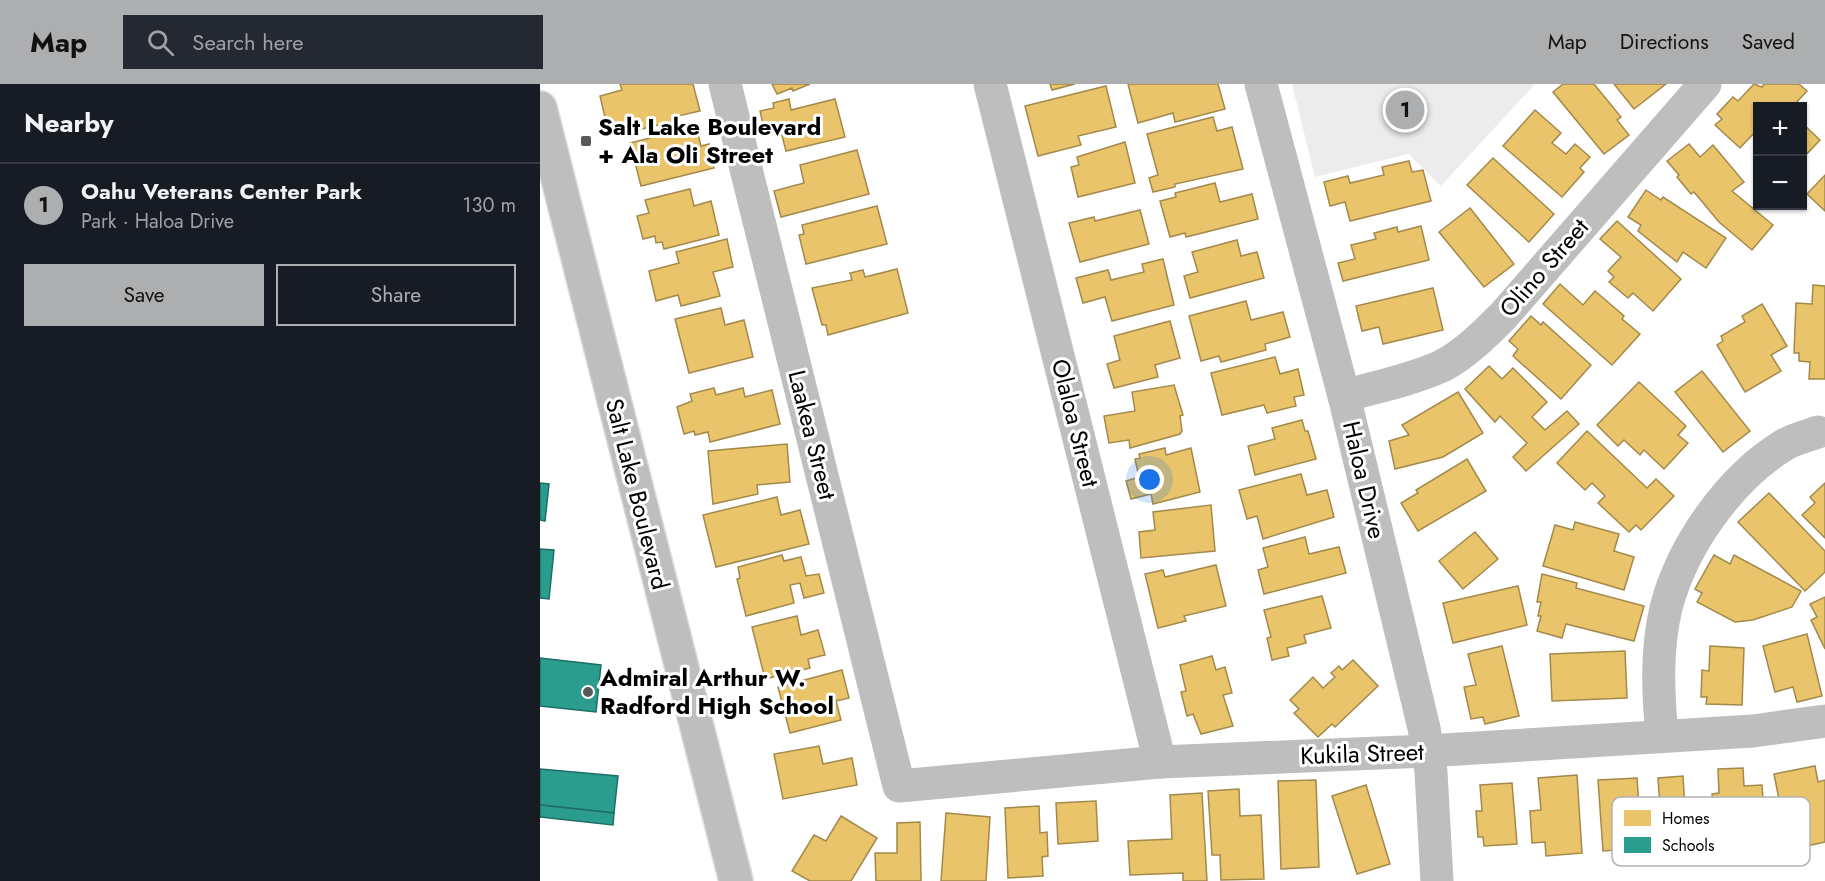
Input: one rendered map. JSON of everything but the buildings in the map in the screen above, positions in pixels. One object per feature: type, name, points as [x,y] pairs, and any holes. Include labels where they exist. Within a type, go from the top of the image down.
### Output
[{"type":"street","name":"Laakea Street","points":[[725,84],[899,786]]},
{"type":"street","name":"Olaloa Street","points":[[990,84],[1160,762]]},
{"type":"street","name":"Haloa Drive","points":[[1260,84],[1344,396],[1427,751],[1431,772],[1437,881]]},
{"type":"street","name":"Olino Street","points":[[1344,396],[1419,375],[1443,365],[1468,348],[1503,316],[1705,84]]},
{"type":"street","name":"Salt Lake Boulevard","points":[[540,108],[736,881]]},
{"type":"street","points":[[1662,736],[1660,655],[1666,609],[1693,544],[1736,485],[1760,462],[1786,444],[1818,432]]},
{"type":"street","name":"Kukila Street","points":[[899,786],[1160,762],[1427,751],[1753,731],[1825,721]]},
{"type":"shaded area","points":[[1292,84],[1535,84],[1441,186],[1408,154],[1315,177]]},
{"type":"place","name":"Oahu Veterans Center Park","points":[[1405,110]]},
{"type":"place","name":"Salt Lake Boulevard + Ala Oli Street","points":[[586,141]]},
{"type":"place","name":"Admiral Arthur W. Radford High School","points":[[588,692]]}]
